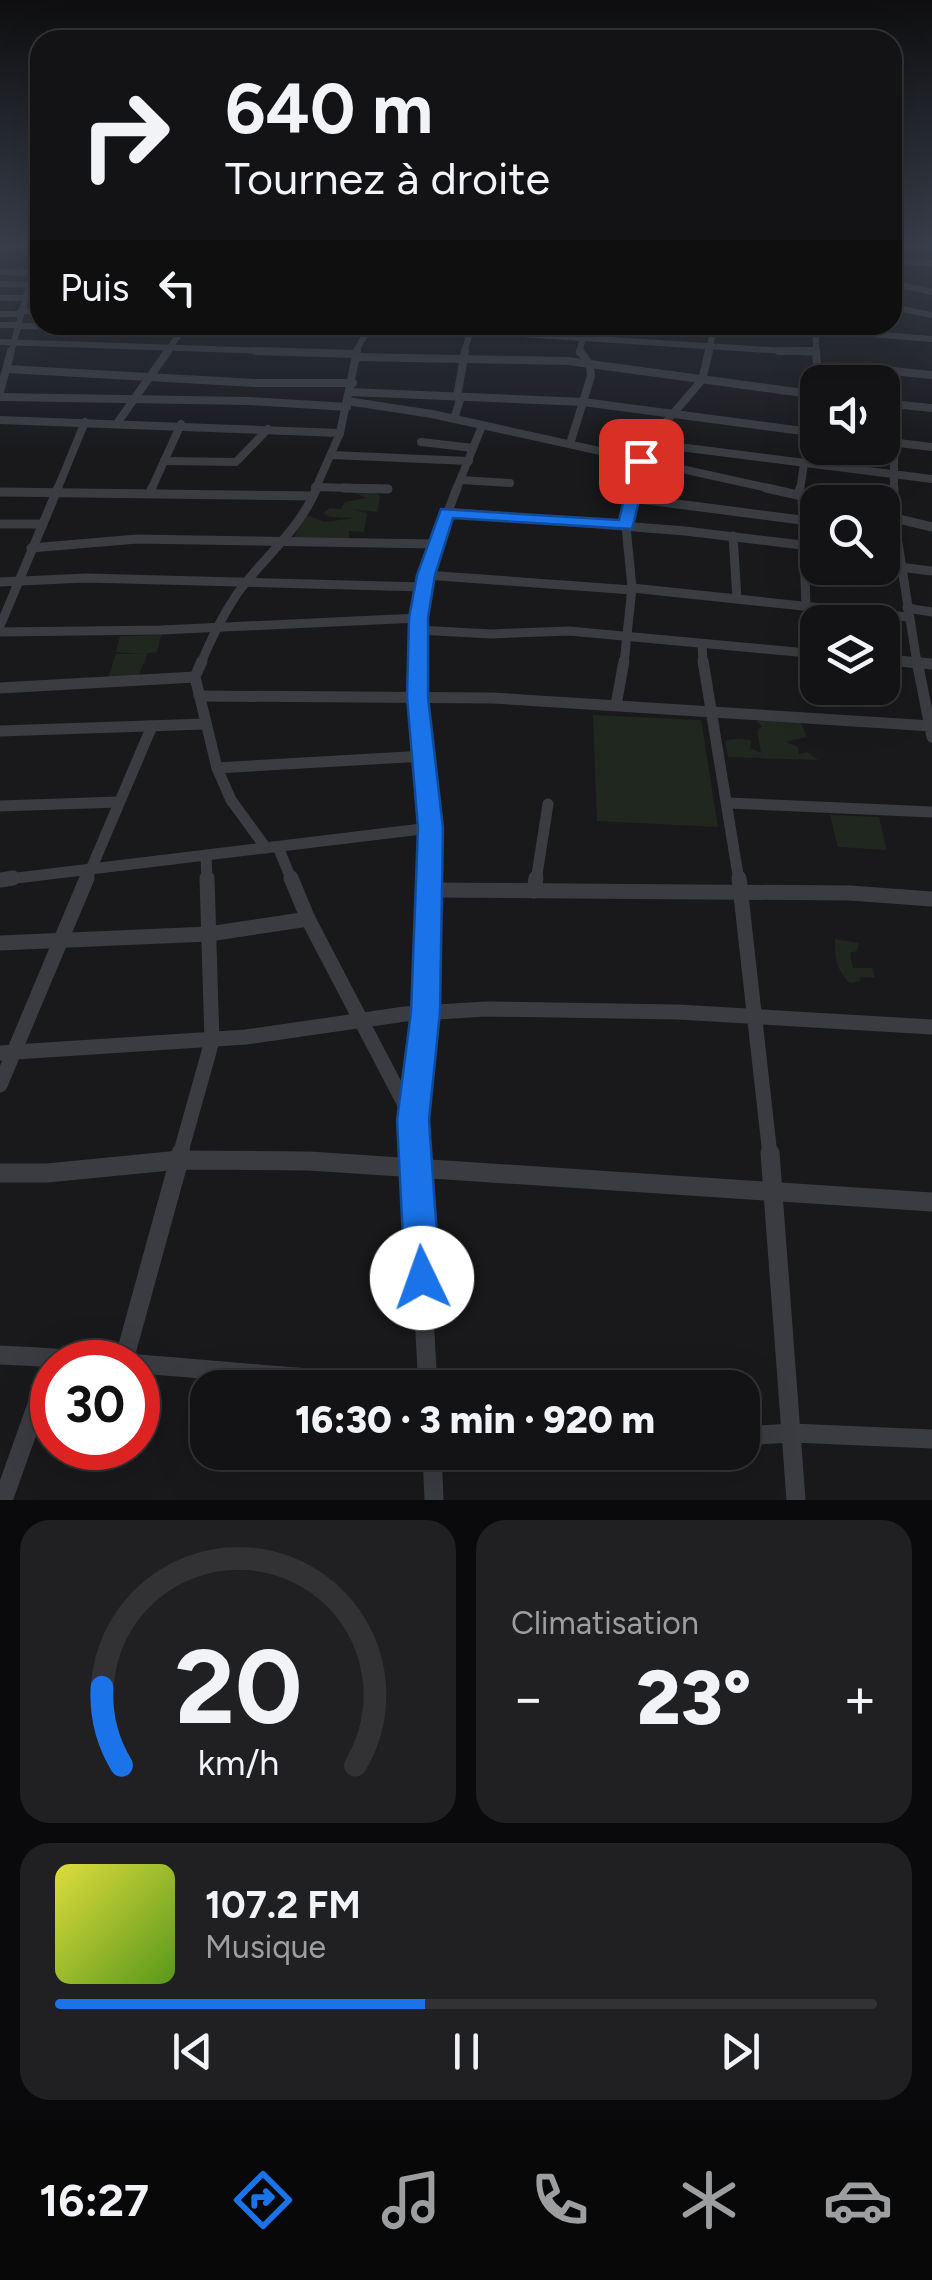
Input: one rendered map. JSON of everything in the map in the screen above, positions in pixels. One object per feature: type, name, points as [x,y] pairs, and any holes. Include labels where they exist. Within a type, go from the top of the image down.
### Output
[{"type":"street","points":[[21,313],[0,394],[135,400],[349,396],[584,402],[800,431]]},
{"type":"street","points":[[0,325],[30,326]]},
{"type":"street","points":[[118,422],[179,335]]},
{"type":"street","points":[[366,335],[356,355],[340,432],[314,492],[287,540],[248,582],[216,628],[196,677],[217,768],[231,800],[272,847],[413,1120]]},
{"type":"street","points":[[454,419],[470,335]]},
{"type":"street","points":[[538,335],[816,353]]},
{"type":"street","points":[[583,335],[579,354],[590,365]]},
{"type":"street","points":[[616,705],[632,589],[626,526],[631,498],[648,444],[702,380],[713,335]]},
{"type":"street","points":[[816,335],[817,365]]},
{"type":"street","points":[[893,335],[932,339]]},
{"type":"street","points":[[0,342],[463,357],[590,365],[800,393]]},
{"type":"street","points":[[0,352],[12,352]]},
{"type":"street","points":[[570,444],[584,402],[590,365]]},
{"type":"street","points":[[4,370],[152,374],[349,396],[800,495]]},
{"type":"street","points":[[900,372],[932,375]]},
{"type":"street","points":[[900,404],[932,408]]},
{"type":"street","points":[[0,420],[340,432]]},
{"type":"street","points":[[85,422],[0,629],[418,624],[492,634],[570,630],[800,652]]},
{"type":"street","points":[[150,493],[181,424]]},
{"type":"street","points":[[427,1370],[413,1120],[425,1012],[430,828],[418,697],[418,624],[424,581],[435,544],[482,426]]},
{"type":"street","points":[[164,461],[236,462],[268,428]]},
{"type":"street","points":[[421,442],[471,455]]},
{"type":"street","points":[[900,443],[932,446]]},
{"type":"street","points":[[648,444],[800,463]]},
{"type":"street","points":[[331,455],[471,455]]},
{"type":"street","points":[[812,465],[932,480]]},
{"type":"street","points":[[892,465],[893,485]]},
{"type":"street","points":[[461,480],[510,483]]},
{"type":"street","points":[[0,492],[388,489]]},
{"type":"street","points":[[631,498],[800,520]]},
{"type":"street","points":[[446,512],[733,536],[800,550]]},
{"type":"street","points":[[900,519],[932,527]]},
{"type":"street","points":[[0,524],[43,524]]},
{"type":"street","points":[[733,536],[737,599]]},
{"type":"street","points":[[32,548],[137,539],[435,544]]},
{"type":"street","points":[[900,564],[932,738]]},
{"type":"street","points":[[901,568],[932,571]]},
{"type":"street","points":[[0,582],[86,578],[424,581],[632,589],[800,605]]},
{"type":"street","points":[[900,612],[932,612]]},
{"type":"street","points":[[702,644],[708,711],[728,803],[741,893],[755,1017],[774,1192],[796,1500]]},
{"type":"street","points":[[900,661],[932,664]]},
{"type":"street","points":[[0,688],[196,677]]},
{"type":"street","points":[[199,696],[418,697],[616,705],[931,726]]},
{"type":"street","points":[[0,732],[205,724]]},
{"type":"street","points":[[0,1085],[7,1053],[152,726]]},
{"type":"street","points":[[217,768],[425,756]]},
{"type":"street","points":[[0,806],[118,802]]},
{"type":"street","points":[[728,803],[932,812]]},
{"type":"street","points":[[534,891],[548,804]]},
{"type":"street","points":[[0,880],[430,828]]},
{"type":"street","points":[[130,1340],[212,1041],[206,855]]},
{"type":"street","points":[[428,890],[850,893],[932,899]]},
{"type":"street","points":[[0,942],[209,934],[308,919]]},
{"type":"street","points":[[7,1053],[212,1041],[425,1012],[593,1009],[932,1026]]},
{"type":"street","points":[[0,1173],[47,1173],[180,1160],[309,1161],[932,1202]]},
{"type":"street","points":[[0,1355],[30,1358]]},
{"type":"street","points":[[160,1364],[218,1370]]},
{"type":"street","points":[[3,1500],[30,1423]]},
{"type":"street","points":[[760,1435],[932,1439]]},
{"type":"street","points":[[433,1470],[434,1500]]},
{"type":"shaded area","points":[[350,491],[375,492],[380,496],[378,512],[351,509],[367,513],[364,532],[349,531],[349,538],[294,539],[304,514],[325,522],[354,518],[323,513],[330,508],[341,509],[345,502],[367,498]]},
{"type":"shaded area","points":[[161,635],[157,652],[148,653],[138,677],[108,678],[116,654],[144,654],[116,652],[120,636]]},
{"type":"shaded area","points":[[593,715],[701,720],[718,827],[597,821]]},
{"type":"shaded area","points":[[762,718],[800,721],[807,737],[786,742],[798,747],[799,754],[807,752],[818,760],[728,757],[725,741],[735,739],[751,741],[750,748],[761,753],[757,731],[762,726],[756,722]]},
{"type":"shaded area","points":[[830,815],[879,817],[887,850],[838,847]]},
{"type":"shaded area","points":[[835,939],[859,943],[857,951],[850,953],[853,968],[872,968],[875,978],[860,977],[860,981],[850,983],[837,964]]},
{"type":"route","points":[[422,1278],[413,1120],[425,1012],[430,828],[418,697],[418,618],[426,575],[446,512],[626,526],[641,461]]}]
